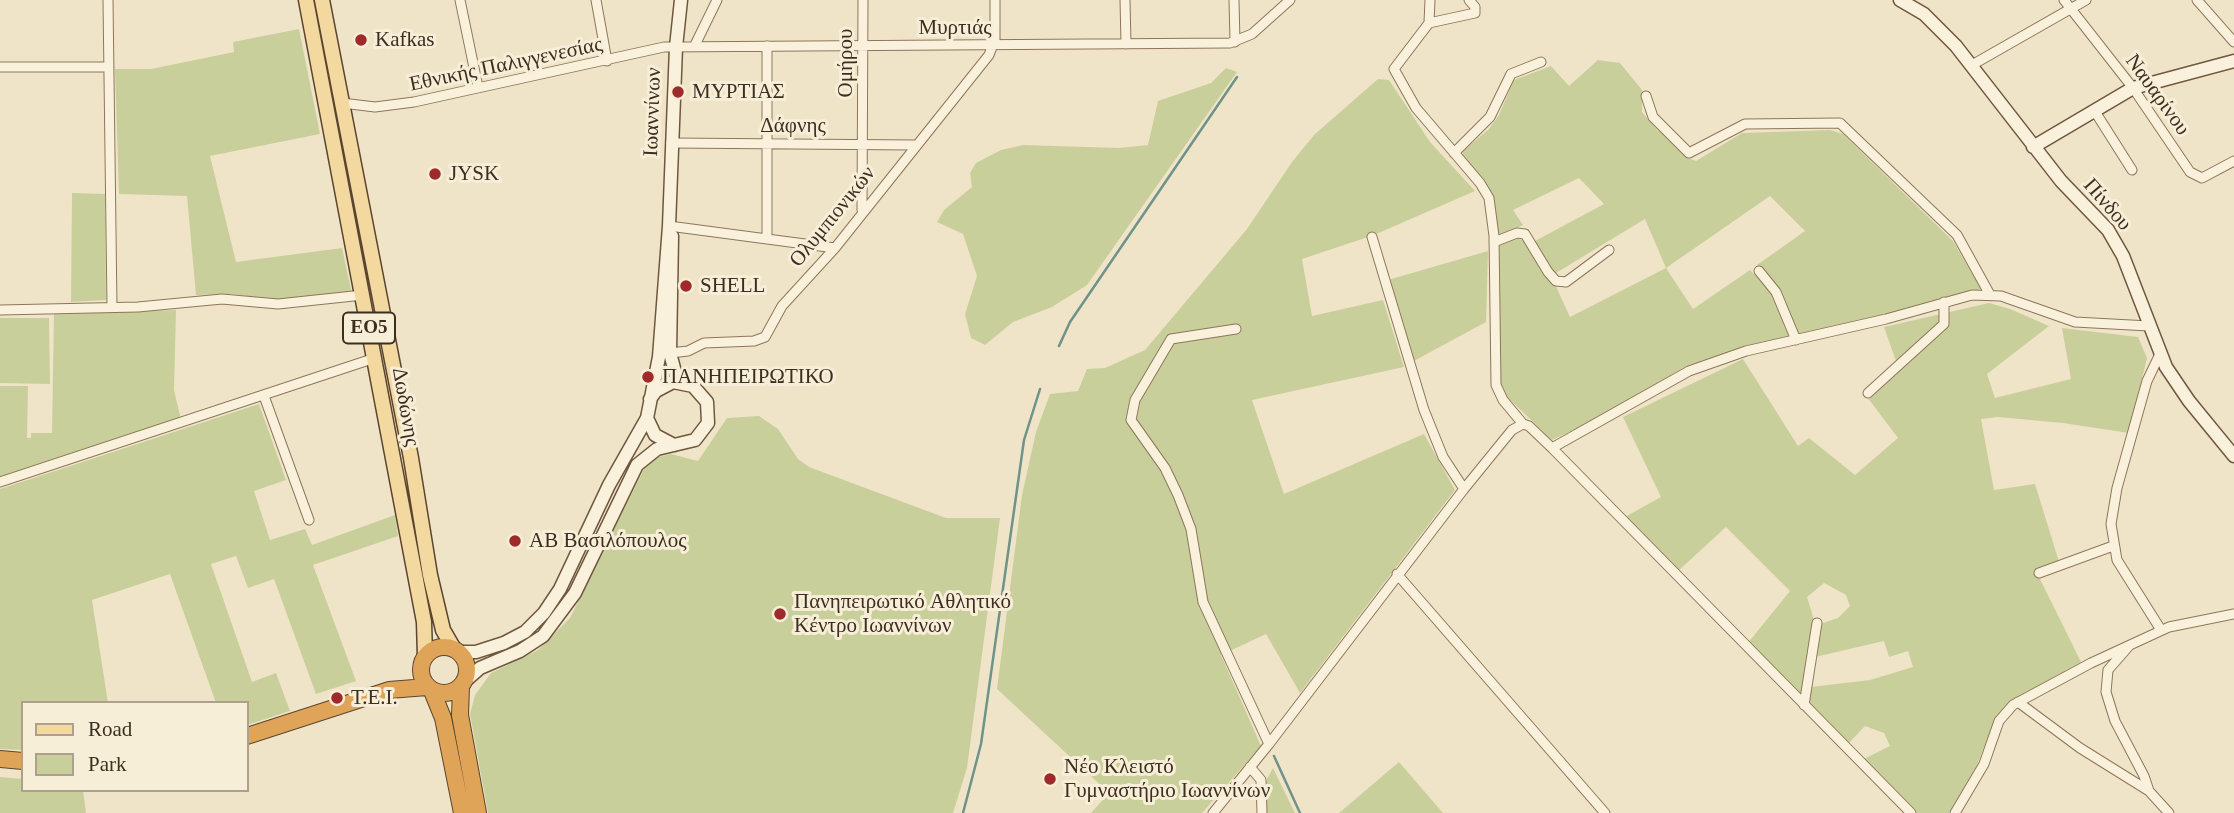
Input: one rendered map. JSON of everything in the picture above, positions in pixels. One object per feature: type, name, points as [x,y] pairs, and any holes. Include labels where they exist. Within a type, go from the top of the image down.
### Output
[{"type":"highway","points":[[248,736],[389,690],[408,679],[435,648],[456,651]]},
{"type":"highway","name":"ΕΟ5","points":[[456,651],[466,663],[460,715],[478,813]]},
{"type":"highway","name":"ΕΟ5","points":[[423,660],[421,676],[443,718],[462,813]]},
{"type":"highway","points":[[389,690],[430,689],[444,694],[462,684]]},
{"type":"highway","points":[[0,759],[21,761]]},
{"type":"main road","name":"Δωδώνης","points":[[306,0],[424,622],[423,660]]},
{"type":"main road","name":"Δωδώνης","points":[[322,0],[409,445],[433,586],[443,630],[456,651]]},
{"type":"main road","name":"Ιωαννίνων","points":[[669,226],[676,47],[681,0]]},
{"type":"main road","points":[[1900,0],[1924,14]]},
{"type":"main road","name":"Πίνδου","points":[[1924,14],[1972,65],[2066,187],[2108,230],[2123,256],[2161,354],[2189,401],[2234,456]]},
{"type":"main road","points":[[2033,147],[2133,88],[2234,61]]},
{"type":"main road","points":[[456,651],[476,652],[504,643],[525,632],[544,613],[560,589],[609,485],[646,418],[657,372],[669,226]]},
{"type":"main road","points":[[669,226],[673,258],[670,353],[675,372],[683,383]]},
{"type":"main road","points":[[462,684],[480,668],[532,645],[555,623],[575,593],[637,465],[657,449],[695,440],[708,424],[707,402],[693,386],[683,383],[664,385],[650,399]]},
{"type":"main road","points":[[646,418],[655,435],[674,445]]},
{"type":"street","points":[[108,0],[112,307]]},
{"type":"street","points":[[460,0],[478,87]]},
{"type":"street","points":[[596,0],[607,61]]},
{"type":"street","points":[[694,47],[717,0]]},
{"type":"street","name":"Ομήρου","points":[[862,210],[863,0]]},
{"type":"street","points":[[994,45],[995,0]]},
{"type":"street","points":[[1125,0],[1126,44]]},
{"type":"street","points":[[1234,0],[1235,42],[1252,34],[1290,0]]},
{"type":"street","points":[[1430,0],[1429,23],[1394,69],[1416,108],[1489,198],[1494,242],[1496,385],[1503,400],[1523,424],[1529,426],[1552,448],[1911,813]]},
{"type":"street","points":[[1429,23],[1472,15],[1476,10],[1469,0]]},
{"type":"street","name":"Πίνδου","points":[[1916,0],[1924,14]]},
{"type":"street","name":"Ναυαρίνου","points":[[2064,0],[2133,88],[2196,177],[2207,177],[2234,161]]},
{"type":"street","points":[[1972,65],[2086,0]]},
{"type":"street","points":[[2197,0],[2234,42]]},
{"type":"street","name":"Μυρτιάς","points":[[676,47],[1235,42]]},
{"type":"street","name":"Ολυμπιονικών","points":[[670,353],[688,351],[704,343],[763,339],[782,306],[835,248],[862,210],[994,45]]},
{"type":"street","points":[[767,46],[767,239]]},
{"type":"street","name":"Εθνικής Παλιγγενεσίας","points":[[342,103],[369,107],[394,105],[676,47]]},
{"type":"street","points":[[1454,153],[1490,117],[1511,74],[1541,62]]},
{"type":"street","points":[[0,67],[109,67]]},
{"type":"street","points":[[1646,96],[1651,113],[1689,153],[1745,124],[1843,124],[1957,235],[1989,293]]},
{"type":"street","points":[[2094,110],[2132,170]]},
{"type":"street","name":"Δάφνης","points":[[671,143],[914,145]]},
{"type":"street","points":[[669,226],[835,248]]},
{"type":"street","points":[[1494,242],[1517,233],[1525,234],[1548,272],[1556,281],[1566,282],[1609,250]]},
{"type":"street","points":[[1372,237],[1418,396],[1443,457],[1464,489]]},
{"type":"street","points":[[1759,271],[1776,292],[1796,340]]},
{"type":"street","points":[[1552,448],[1689,371],[1746,351],[1886,319],[1944,302],[1989,293],[2076,322],[2149,326]]},
{"type":"street","points":[[0,310],[112,307],[222,299],[294,303],[363,295]]},
{"type":"street","points":[[1868,393],[1944,324],[1944,302]]},
{"type":"street","points":[[1236,330],[1171,339],[1135,400],[1131,419],[1165,468],[1178,495],[1191,529],[1203,602],[1269,744]]},
{"type":"street","points":[[2161,354],[2147,381],[2112,512],[2113,546],[2117,560],[2161,630]]},
{"type":"street","points":[[0,482],[375,358]]},
{"type":"street","points":[[264,396],[309,520]]},
{"type":"street","points":[[1213,813],[1464,489],[1512,430],[1523,424]]},
{"type":"street","points":[[2039,573],[2113,546]]},
{"type":"street","points":[[1397,574],[1605,813]]},
{"type":"street","points":[[1955,813],[1984,764],[1999,721],[2018,702],[2161,630],[2182,623],[2234,614]]},
{"type":"street","points":[[1804,705],[1817,622]]},
{"type":"street","points":[[2130,644],[2108,670],[2106,692],[2115,721],[2149,791]]},
{"type":"street","points":[[2018,702],[2080,748],[2149,791],[2169,813]]},
{"type":"street","points":[[1250,767],[1261,780],[1262,813]]},
{"type":"green space","points":[[299,29],[320,134],[210,156],[236,262],[342,248],[352,294],[277,300],[232,294],[196,295],[187,196],[119,194],[115,69],[151,69],[234,52],[233,42]]},
{"type":"green space","points":[[1598,60],[1620,63],[1642,90],[1642,112],[1658,131],[1661,130],[1688,158],[1696,161],[1742,133],[1830,130],[1843,134],[1953,241],[1981,289],[1899,312],[1797,335],[1779,291],[1757,265],[1805,231],[1770,196],[1666,268],[1645,219],[1551,276],[1535,241],[1604,204],[1579,178],[1513,210],[1523,225],[1497,238],[1495,207],[1488,189],[1463,157],[1463,151],[1489,129],[1499,115],[1514,80],[1551,66],[1569,86]]},
{"type":"green space","points":[[1226,68],[1237,72],[1087,285],[1052,307],[1013,322],[985,345],[971,338],[965,314],[977,276],[963,234],[937,222],[944,210],[972,187],[970,173],[976,163],[1001,150],[1023,145],[1119,148],[1148,145],[1158,101],[1211,83]]},
{"type":"green space","points":[[1378,79],[1389,80],[1430,142],[1475,191],[1374,235],[1302,259],[1312,316],[1383,300],[1404,367],[1252,400],[1284,494],[1424,434],[1455,490],[1300,693],[1266,634],[1221,655],[1261,746],[1202,813],[1091,813],[1109,793],[997,689],[1022,495],[1036,432],[1050,394],[1078,391],[1087,369],[1105,368],[1145,350],[1247,229],[1292,162],[1314,135]]},
{"type":"green space","points":[[72,193],[105,194],[106,300],[71,302]]},
{"type":"green space","points":[[1515,238],[1526,241],[1548,279],[1554,282],[1570,317],[1666,268],[1693,309],[1750,270],[1773,293],[1791,338],[1745,347],[1686,366],[1590,422],[1552,440],[1503,393],[1498,372],[1497,244]]},
{"type":"green space","points":[[1488,251],[1486,322],[1412,362],[1388,280]]},
{"type":"green space","points":[[1989,303],[2049,326],[1987,374],[1995,398],[2071,379],[2062,328],[2138,337],[2147,358],[2129,433],[2063,423],[1998,417],[1981,419],[1994,490],[2035,484],[2060,565],[2037,573],[2081,662],[2014,699],[1995,719],[1977,765],[1949,813],[1917,813],[1864,759],[1890,746],[1884,733],[1865,726],[1849,743],[1809,702],[1811,687],[1870,680],[1913,667],[1908,651],[1889,657],[1884,641],[1815,657],[1820,624],[1838,618],[1850,606],[1846,595],[1824,583],[1807,597],[1815,623],[1801,697],[1747,644],[1790,591],[1726,527],[1677,572],[1623,518],[1661,497],[1623,417],[1743,359],[1798,446],[1809,438],[1855,475],[1898,438],[1864,393],[1897,364],[1884,327]]},
{"type":"green space","points":[[176,310],[174,390],[181,420],[0,478],[0,386],[28,386],[27,438],[31,438],[31,433],[52,433],[54,314]]},
{"type":"green space","points":[[0,318],[49,318],[50,384],[0,383]]},
{"type":"green space","points":[[259,404],[286,480],[254,491],[270,540],[305,529],[312,545],[395,515],[398,536],[313,565],[356,681],[316,694],[274,579],[248,588],[236,556],[211,564],[252,682],[276,673],[290,711],[248,725],[248,701],[215,701],[170,574],[92,600],[108,701],[21,701],[21,750],[0,749],[0,489]]},
{"type":"green space","name":"Πανηπειρωτικό Αθλητικό Κέντρο Ιωαννίνων","points":[[759,416],[778,429],[798,459],[809,467],[946,518],[1000,518],[967,768],[953,813],[488,813],[470,714],[475,695],[491,673],[538,650],[570,618],[646,465],[658,457],[671,454],[698,461],[727,418]]},
{"type":"green space","points":[[1399,762],[1443,813],[1339,813]]},
{"type":"green space","points":[[1273,768],[1295,813],[1265,813],[1267,779]]},
{"type":"green space","points":[[0,777],[21,779],[21,792],[83,792],[86,813],[0,813]]},
{"type":"waterway","points":[[1059,346],[1070,322],[1237,77]]},
{"type":"waterway","points":[[963,813],[981,744],[1024,440],[1040,389]]},
{"type":"waterway","points":[[1274,756],[1300,813]]},
{"type":"place","name":"Kafkas","points":[[361,40]]},
{"type":"place","name":"ΜΥΡΤΙΑΣ","points":[[678,92]]},
{"type":"place","name":"JYSK","points":[[435,174]]},
{"type":"place","name":"SHELL","points":[[686,286]]},
{"type":"place","name":"ΠΑΝΗΠΕΙΡΩΤΙΚΟ","points":[[648,377]]},
{"type":"place","name":"ΑΒ Βασιλόπουλος","points":[[515,541]]},
{"type":"place","name":"Πανηπειρωτικό Αθλητικό Κέντρο Ιωαννίνων","points":[[780,614]]},
{"type":"place","name":"Τ.Ε.Ι.","points":[[337,698]]},
{"type":"place","name":"Νέο Κλειστό Γυμναστήριο Ιωαννίνων","points":[[1050,779]]}]
